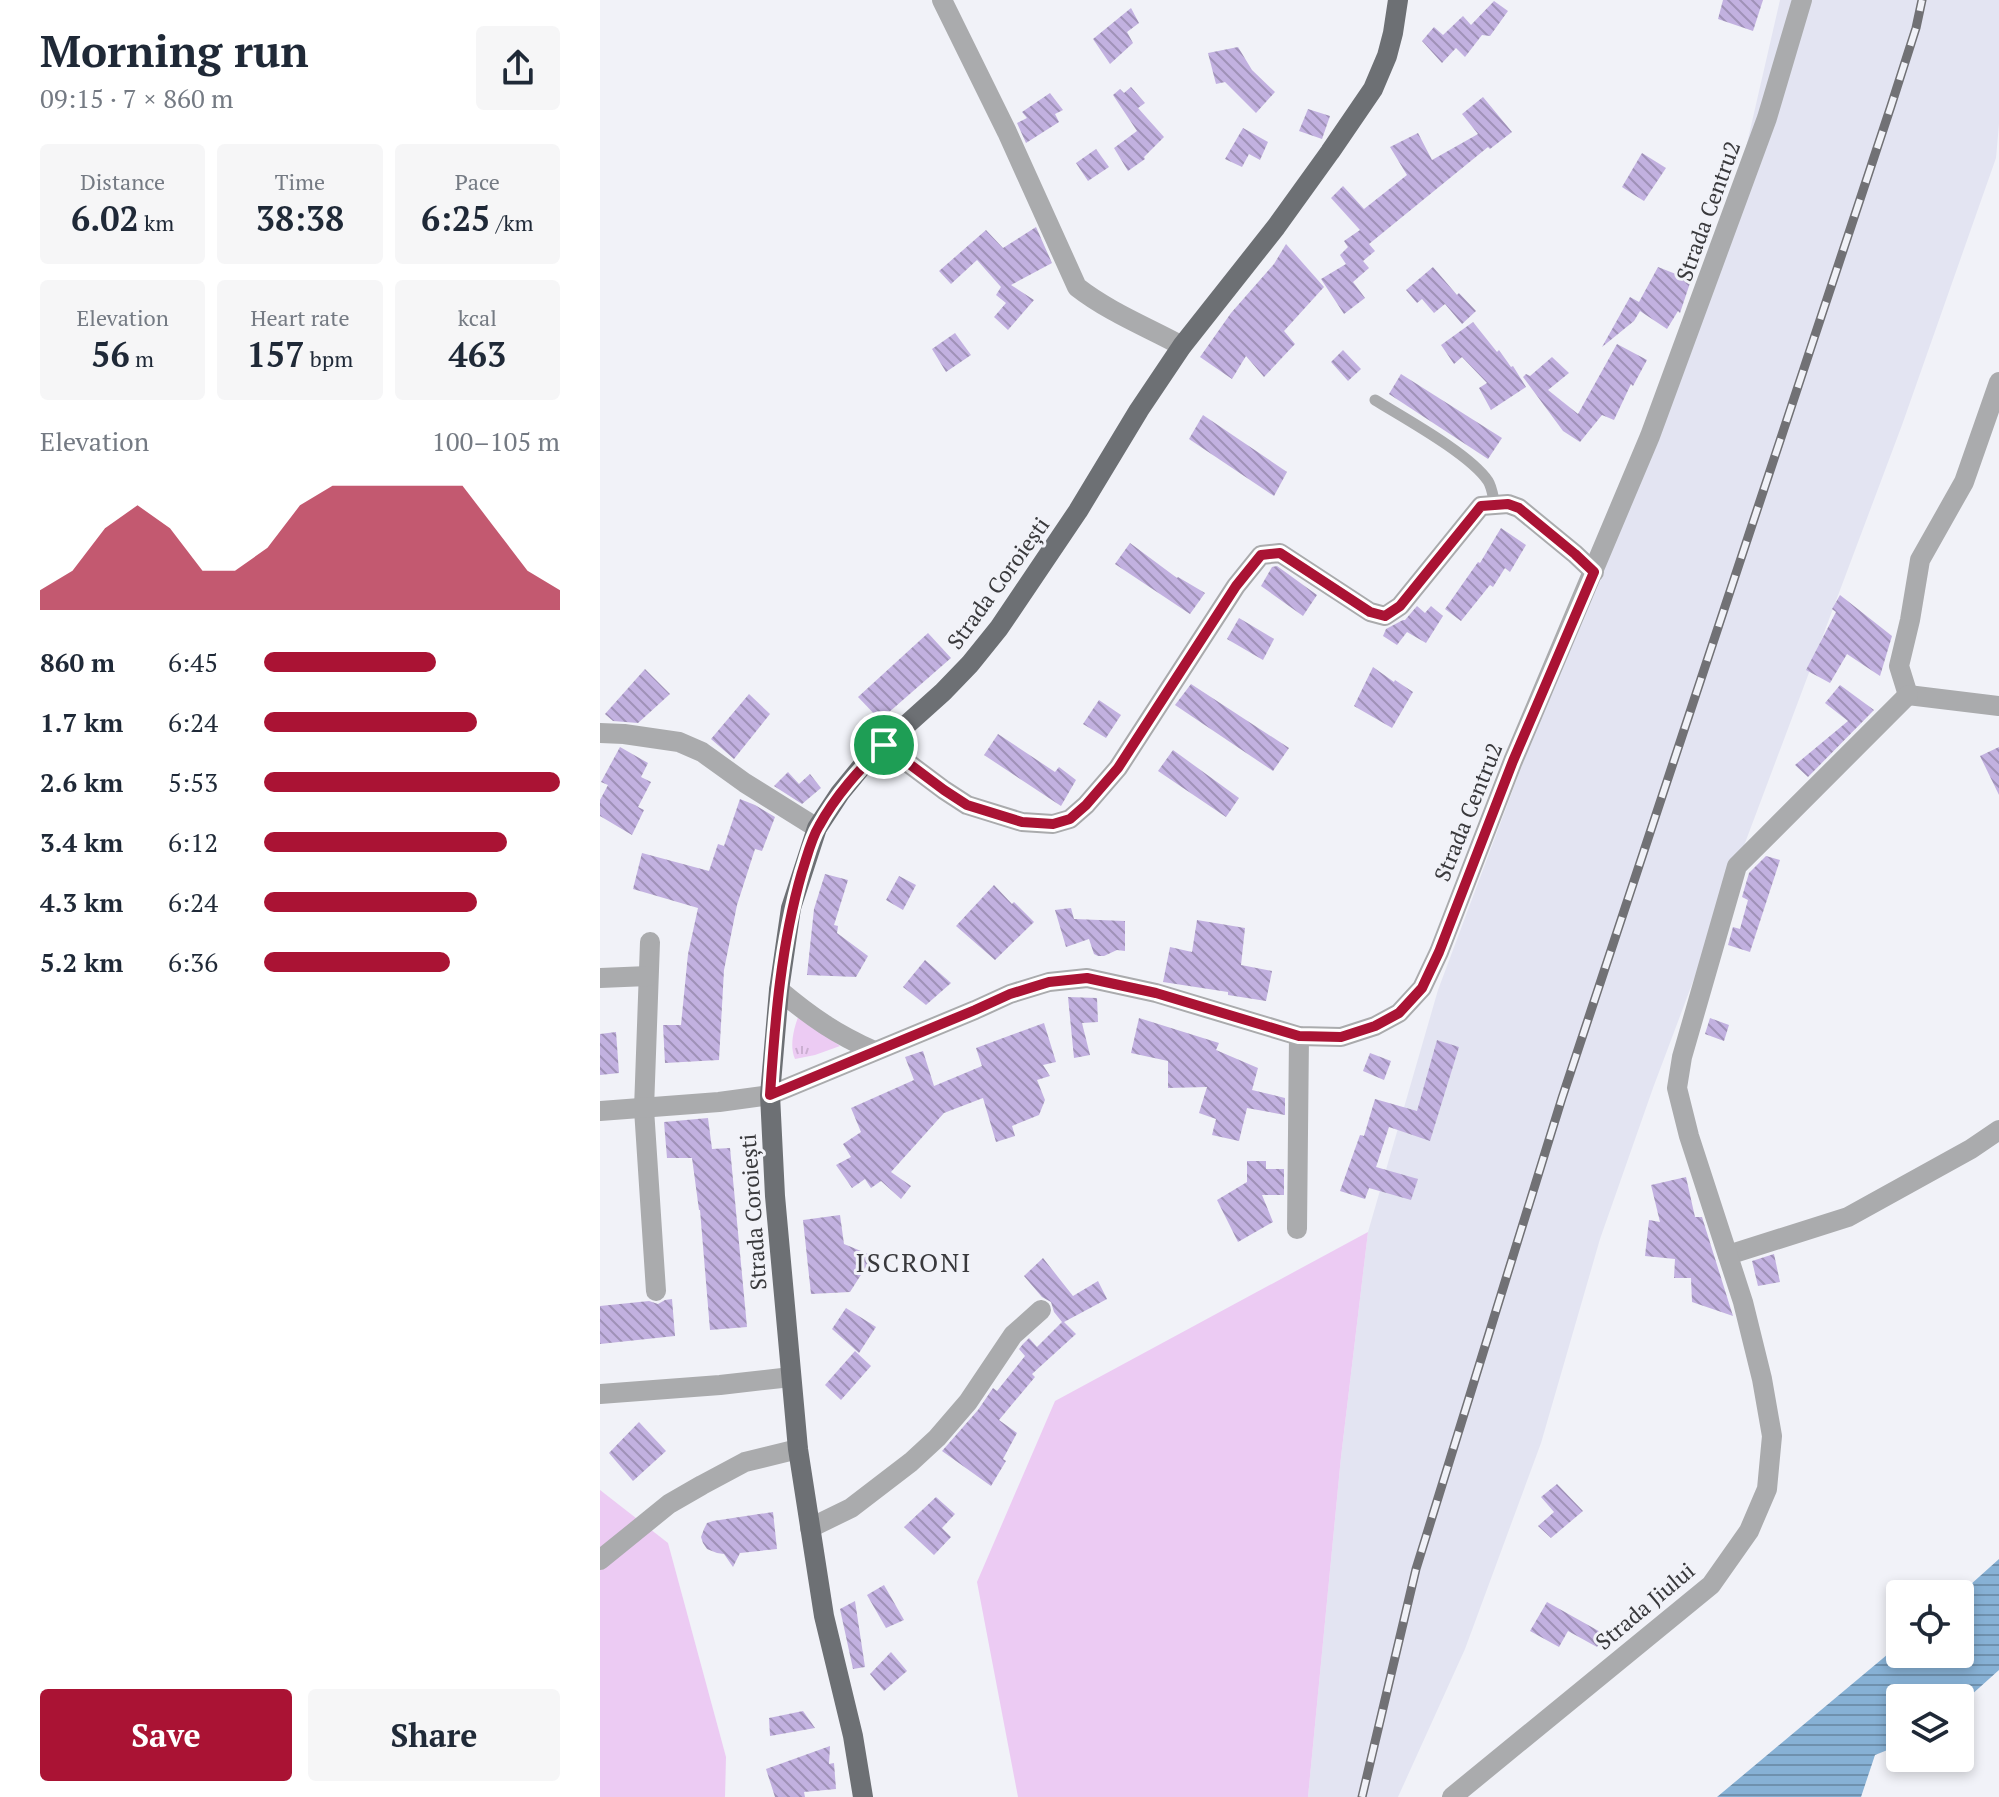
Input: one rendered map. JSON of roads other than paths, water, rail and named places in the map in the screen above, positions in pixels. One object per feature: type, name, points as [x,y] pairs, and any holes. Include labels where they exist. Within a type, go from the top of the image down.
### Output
[{"type":"main road","name":"Strada Coroiești","points":[[863,1797],[853,1736],[824,1616],[798,1449],[775,1196],[770,1095],[779,990],[791,908],[817,828],[840,793],[863,765],[970,664],[999,628],[1078,511],[1182,346],[1276,227],[1373,89],[1387,56],[1398,0]]},
{"type":"street","points":[[942,0],[1007,132],[1077,287],[1098,303],[1182,346]]},
{"type":"street","name":"Strada Centru2","points":[[600,1111],[770,1095],[1010,994],[1049,982],[1087,978],[1156,993],[1299,1036],[1341,1037],[1375,1026],[1399,1013],[1422,988],[1439,952],[1513,761],[1650,436],[1767,118],[1802,0]]},
{"type":"street","points":[[1999,382],[1964,482],[1920,560],[1899,666],[1908,695],[1999,706]]},
{"type":"street","points":[[884,745],[967,805],[1022,822],[1053,824],[1070,819],[1118,768],[1236,586],[1261,555],[1280,553],[1370,612],[1385,616],[1400,606],[1481,506],[1508,504],[1519,508],[1594,572]]},
{"type":"street","name":"Strada Jiului","points":[[1452,1797],[1711,1585],[1749,1531],[1767,1489],[1772,1436],[1762,1379],[1743,1302],[1689,1136],[1677,1088],[1682,1057],[1737,866],[1908,695]]},
{"type":"street","points":[[600,733],[679,742],[702,752],[817,828]]},
{"type":"street","points":[[650,942],[644,1109],[656,1291]]},
{"type":"street","points":[[600,978],[648,976]]},
{"type":"street","points":[[779,990],[844,1038],[874,1051]]},
{"type":"street","points":[[1297,1229],[1299,1036]]},
{"type":"street","points":[[1728,1255],[1848,1217],[1971,1149],[1999,1130]]},
{"type":"street","points":[[810,1528],[851,1508],[937,1438],[968,1402],[1013,1335],[1041,1310]]},
{"type":"street","points":[[600,1394],[791,1377]]},
{"type":"street","points":[[600,1560],[669,1504],[702,1485],[745,1462],[798,1449]]},
{"type":"lane","points":[[1375,400],[1447,445],[1478,469],[1490,483],[1495,505]]},
{"type":"water","points":[[1999,1559],[1999,1670],[1974,1692],[1974,1684],[1886,1684],[1886,1751],[1875,1755],[1861,1797],[1717,1797],[1886,1656],[1886,1668],[1974,1668],[1974,1581]]},
{"type":"railway","points":[[1362,1797],[1416,1569],[1562,1098],[1891,106],[1922,0]]},
{"type":"district","name":"ISCRONI","points":[[914,1263]]}]
